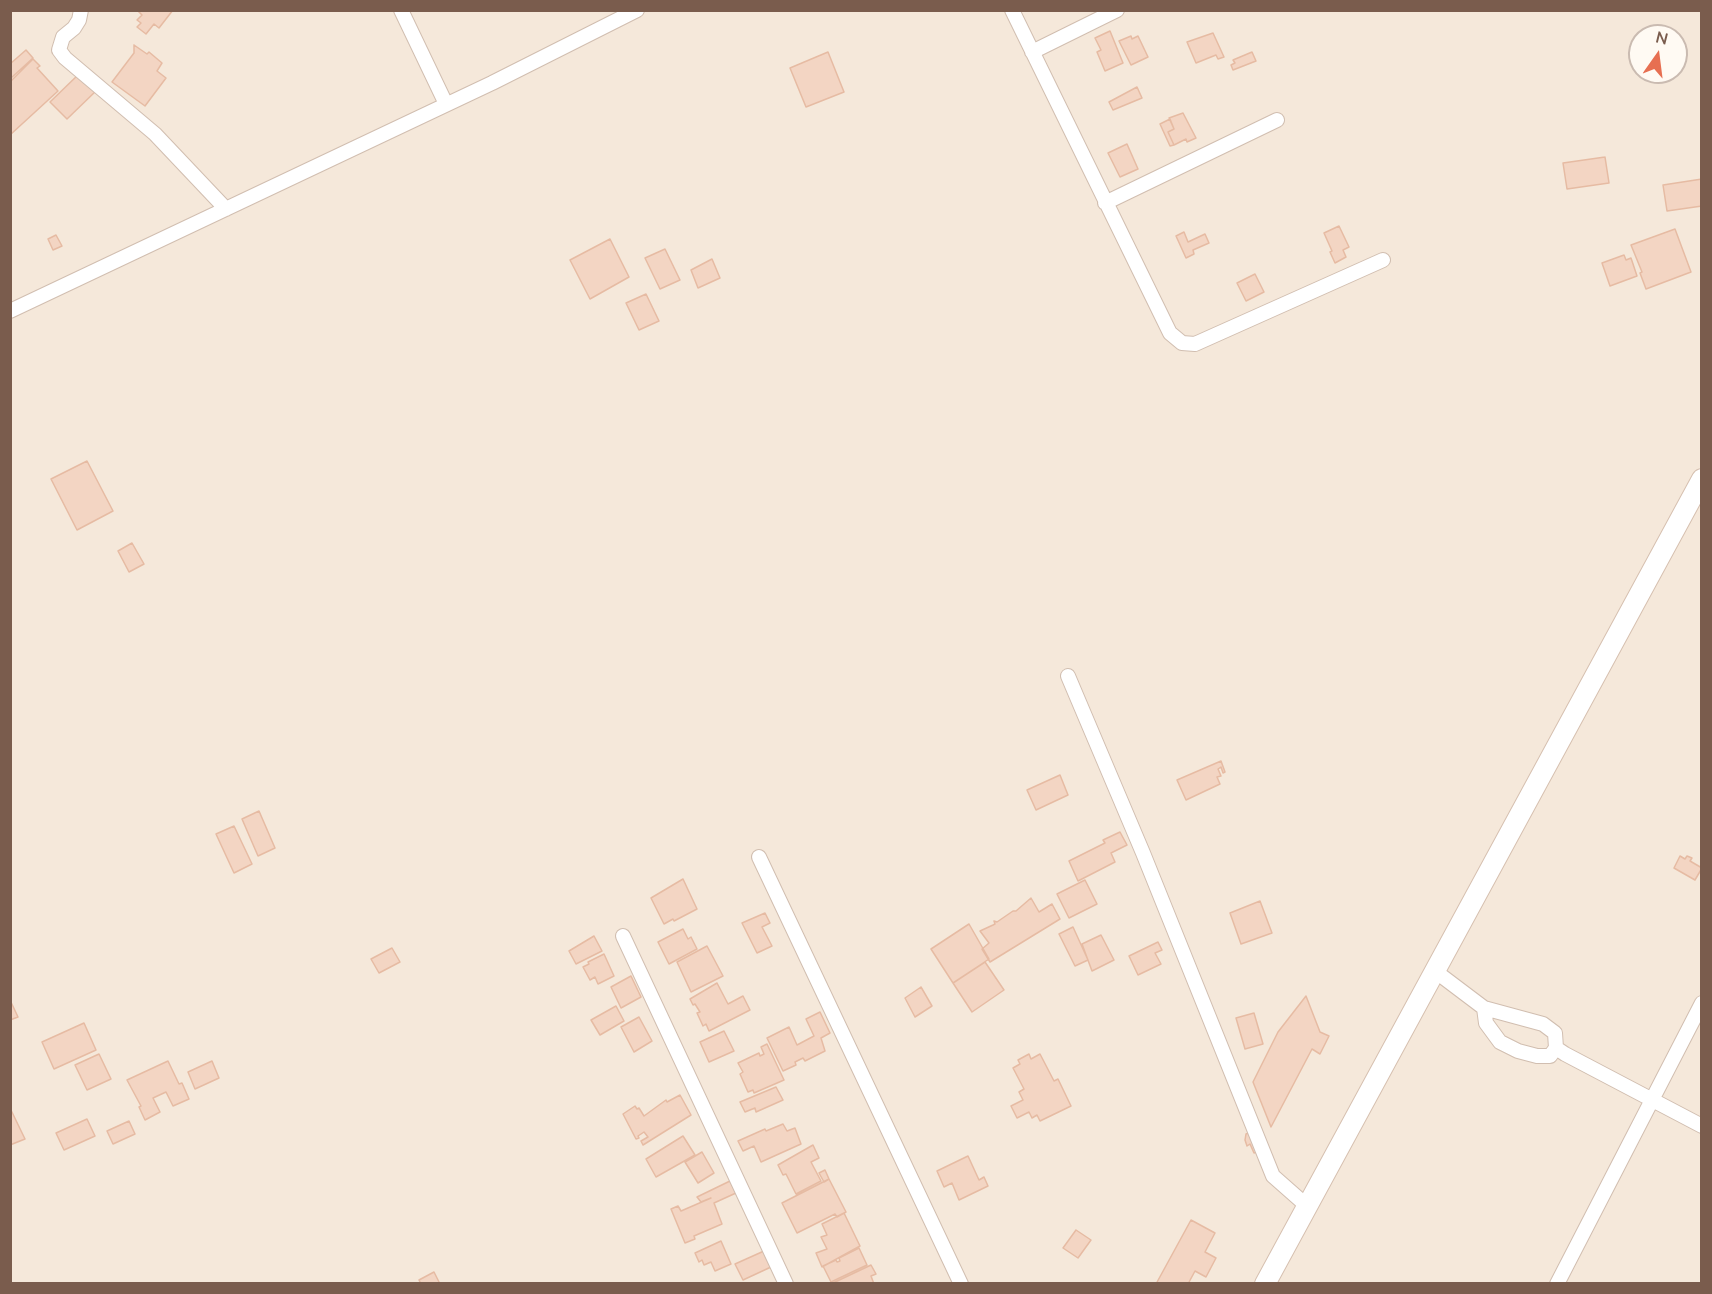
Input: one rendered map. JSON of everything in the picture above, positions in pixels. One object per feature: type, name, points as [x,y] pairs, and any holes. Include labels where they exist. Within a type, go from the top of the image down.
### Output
[{"type":"main road","points":[[1265,1284],[1701,479]]},
{"type":"street","points":[[81,10],[80,20],[63,38],[60,50],[65,58],[155,134],[226,209]]},
{"type":"street","points":[[401,10],[446,104]]},
{"type":"street","points":[[10,311],[446,104],[637,10]]},
{"type":"street","points":[[1012,10],[1170,333],[1182,343],[1195,344],[1383,260]]},
{"type":"street","points":[[1032,52],[1117,10]]},
{"type":"street","points":[[1106,203],[1277,120]]},
{"type":"street","points":[[1068,676],[1143,853],[1273,1176],[1307,1206]]},
{"type":"street","points":[[759,857],[961,1284]]},
{"type":"street","points":[[622,936],[786,1284]]},
{"type":"street","points":[[1435,971],[1484,1008],[1543,1024],[1556,1033],[1556,1048],[1550,1056],[1537,1056],[1518,1052],[1500,1042],[1486,1023],[1484,1008]]},
{"type":"street","points":[[1557,1284],[1701,1003]]},
{"type":"street","points":[[1556,1048],[1701,1126]]},
{"type":"shaded area","points":[[11,11],[1701,11],[1701,1283],[11,1283]]},
{"type":"building","points":[[137,10],[173,10],[159,28],[154,24],[146,34],[137,27],[141,23],[137,20],[142,15]]},
{"type":"building","points":[[1110,31],[1123,63],[1105,71],[1097,52],[1101,50],[1095,38]]},
{"type":"building","points":[[1213,33],[1224,57],[1218,59],[1216,55],[1196,63],[1187,42]]},
{"type":"building","points":[[1131,36],[1132,39],[1138,36],[1148,57],[1131,65],[1119,41]]},
{"type":"building","points":[[134,45],[147,54],[149,52],[162,63],[157,71],[166,78],[145,106],[112,82],[134,53]]},
{"type":"building","points":[[26,50],[33,58],[10,79],[10,64]]},
{"type":"building","points":[[828,52],[844,92],[806,107],[790,68]]},
{"type":"building","points":[[1252,52],[1256,61],[1233,70],[1231,65],[1235,63],[1233,60]]},
{"type":"building","points":[[33,59],[40,66],[37,68],[58,91],[10,135],[10,82]]},
{"type":"building","points":[[80,73],[97,90],[67,119],[50,102]]},
{"type":"building","points":[[1137,87],[1142,98],[1113,110],[1109,102]]},
{"type":"building","points":[[1183,113],[1196,138],[1187,142],[1186,139],[1174,145],[1168,132],[1174,129],[1169,118]]},
{"type":"building","points":[[1170,119],[1174,129],[1168,132],[1174,145],[1170,146],[1160,124]]},
{"type":"building","points":[[1127,144],[1138,169],[1120,177],[1108,153]]},
{"type":"building","points":[[1605,157],[1609,183],[1567,189],[1563,163]]},
{"type":"building","points":[[1702,179],[1702,206],[1667,211],[1663,185]]},
{"type":"building","points":[[1339,226],[1349,247],[1343,250],[1346,257],[1335,263],[1324,233]]},
{"type":"building","points":[[1675,229],[1691,272],[1646,289],[1631,245]]},
{"type":"building","points":[[1184,232],[1188,242],[1205,234],[1209,243],[1193,250],[1194,254],[1186,258],[1176,236]]},
{"type":"building","points":[[56,235],[62,246],[53,250],[48,239]]},
{"type":"building","points":[[610,239],[629,277],[590,299],[570,260]]},
{"type":"building","points":[[665,249],[680,280],[660,289],[645,258]]},
{"type":"building","points":[[1624,255],[1626,260],[1631,258],[1637,276],[1610,286],[1602,263]]},
{"type":"building","points":[[712,259],[720,278],[698,288],[691,270]]},
{"type":"building","points":[[1255,274],[1264,292],[1246,301],[1237,283]]},
{"type":"building","points":[[646,294],[659,321],[639,330],[626,303]]},
{"type":"building","points":[[87,461],[113,511],[77,530],[51,479]]},
{"type":"building","points":[[132,543],[144,564],[129,572],[118,551]]},
{"type":"building","points":[[1221,761],[1225,772],[1223,773],[1221,767],[1218,769],[1221,776],[1217,777],[1220,784],[1186,800],[1177,780]]},
{"type":"building","points":[[1060,775],[1068,795],[1036,810],[1027,790]]},
{"type":"building","points":[[259,811],[275,848],[258,856],[242,819]]},
{"type":"building","points":[[234,826],[252,864],[234,873],[216,834]]},
{"type":"building","points":[[1120,832],[1127,845],[1111,853],[1115,862],[1078,881],[1069,861],[1105,843],[1103,840]]},
{"type":"building","points":[[1680,856],[1685,859],[1687,856],[1692,858],[1690,861],[1702,868],[1695,880],[1674,868]]},
{"type":"building","points":[[683,879],[697,909],[664,924],[651,898]]},
{"type":"building","points":[[1085,880],[1097,904],[1069,918],[1057,894]]},
{"type":"building","points":[[1031,898],[1039,912],[1052,904],[1060,919],[990,962],[982,949],[989,943],[980,931],[995,924],[994,921],[997,922],[1016,911]]},
{"type":"building","points":[[1260,901],[1272,933],[1241,944],[1230,913]]},
{"type":"building","points":[[765,913],[770,923],[762,927],[772,946],[757,953],[742,923]]},
{"type":"building","points":[[969,924],[989,959],[953,983],[931,949]]},
{"type":"building","points":[[1073,927],[1088,960],[1075,966],[1059,934]]},
{"type":"building","points":[[683,929],[688,939],[691,937],[697,949],[669,964],[658,942]]},
{"type":"building","points":[[1101,935],[1114,960],[1092,971],[1082,944]]},
{"type":"building","points":[[594,936],[602,951],[576,964],[569,951]]},
{"type":"building","points":[[1158,942],[1162,950],[1155,953],[1161,964],[1138,975],[1129,956]]},
{"type":"building","points":[[707,946],[723,976],[691,992],[677,962]]},
{"type":"building","points":[[392,948],[400,962],[379,973],[371,959]]},
{"type":"building","points":[[604,954],[614,976],[598,984],[595,977],[590,980],[583,967]]},
{"type":"building","points":[[985,962],[1004,990],[972,1012],[953,983]]},
{"type":"building","points":[[631,976],[641,997],[621,1008],[611,987]]},
{"type":"building","points":[[717,983],[728,1004],[743,996],[750,1010],[709,1031],[706,1024],[703,1026],[697,1013],[700,1012],[690,999]]},
{"type":"building","points":[[921,987],[932,1006],[915,1017],[905,998]]},
{"type":"building","points":[[1306,996],[1320,1032],[1329,1036],[1320,1054],[1312,1049],[1271,1127],[1253,1082],[1278,1032]]},
{"type":"building","points":[[10,1000],[18,1017],[10,1020]]},
{"type":"building","points":[[616,1006],[624,1021],[600,1035],[591,1020]]},
{"type":"building","points":[[820,1012],[830,1033],[821,1038],[825,1051],[805,1061],[803,1058],[795,1062],[796,1065],[783,1071],[767,1038],[789,1027],[797,1045],[814,1036],[806,1019]]},
{"type":"building","points":[[1254,1013],[1263,1044],[1245,1049],[1236,1018]]},
{"type":"building","points":[[639,1017],[652,1041],[634,1052],[621,1027]]},
{"type":"building","points":[[84,1023],[96,1050],[54,1069],[42,1042]]},
{"type":"building","points":[[724,1031],[734,1051],[709,1062],[700,1042]]},
{"type":"building","points":[[767,1044],[784,1080],[754,1093],[753,1090],[748,1092],[738,1063],[759,1053],[760,1056],[764,1054],[761,1047]]},
{"type":"building","points":[[99,1054],[111,1079],[87,1090],[75,1065]]},
{"type":"building","points":[[1029,1054],[1031,1059],[1040,1054],[1054,1081],[1058,1079],[1071,1106],[1040,1121],[1037,1115],[1032,1118],[1029,1112],[1017,1118],[1011,1106],[1023,1100],[1019,1092],[1024,1089],[1013,1068],[1020,1064],[1018,1060]]},
{"type":"building","points":[[168,1061],[189,1099],[173,1106],[166,1092],[153,1098],[160,1112],[145,1120],[139,1107],[141,1106],[127,1080]]},
{"type":"building","points":[[212,1061],[219,1078],[195,1089],[188,1072]]},
{"type":"building","points":[[776,1087],[783,1100],[756,1112],[755,1108],[745,1112],[740,1102]]},
{"type":"building","points":[[680,1095],[691,1115],[643,1145],[641,1141],[648,1137],[644,1132],[636,1139],[623,1114],[635,1106],[644,1116],[666,1100],[667,1102]]},
{"type":"building","points":[[10,1108],[25,1139],[10,1145]]},
{"type":"building","points":[[87,1119],[95,1136],[64,1150],[56,1133]]},
{"type":"building","points":[[129,1121],[135,1134],[113,1144],[107,1131]]},
{"type":"building","points":[[783,1124],[787,1131],[795,1128],[801,1144],[761,1162],[754,1146],[743,1151],[738,1141]]},
{"type":"building","points":[[1253,1131],[1261,1151],[1254,1153],[1250,1144],[1247,1146],[1245,1140],[1246,1134]]},
{"type":"building","points":[[683,1136],[695,1155],[656,1177],[646,1159]]},
{"type":"building","points":[[813,1145],[819,1158],[811,1162],[821,1181],[796,1194],[786,1174],[783,1175],[778,1165]]},
{"type":"building","points":[[702,1152],[714,1173],[698,1183],[685,1162]]},
{"type":"building","points":[[968,1156],[979,1180],[984,1177],[988,1186],[959,1200],[952,1183],[944,1187],[937,1171]]},
{"type":"building","points":[[825,1170],[829,1179],[824,1182],[819,1173]]},
{"type":"building","points":[[829,1179],[846,1212],[837,1217],[835,1214],[797,1233],[782,1203]]},
{"type":"building","points":[[730,1181],[736,1193],[714,1203],[722,1224],[694,1236],[695,1239],[685,1243],[671,1209],[678,1206],[681,1211],[711,1198],[701,1202],[697,1197]]},
{"type":"building","points":[[844,1213],[860,1246],[822,1267],[816,1253],[827,1249],[821,1237],[827,1235],[822,1224]]},
{"type":"building","points":[[1191,1220],[1215,1233],[1205,1252],[1216,1258],[1206,1277],[1195,1271],[1188,1284],[1156,1284]]},
{"type":"building","points":[[1076,1230],[1091,1240],[1078,1258],[1063,1248]]},
{"type":"building","points":[[721,1241],[731,1264],[715,1271],[711,1262],[704,1265],[702,1260],[699,1262],[695,1253]]},
{"type":"building","points":[[859,1248],[867,1265],[831,1282],[823,1266],[836,1260],[840,1261],[839,1258]]},
{"type":"building","points":[[764,1251],[771,1267],[743,1280],[735,1264]]},
{"type":"building","points":[[871,1265],[876,1274],[871,1276],[874,1284],[833,1283]]},
{"type":"building","points":[[434,1272],[440,1284],[421,1284],[419,1280]]}]
